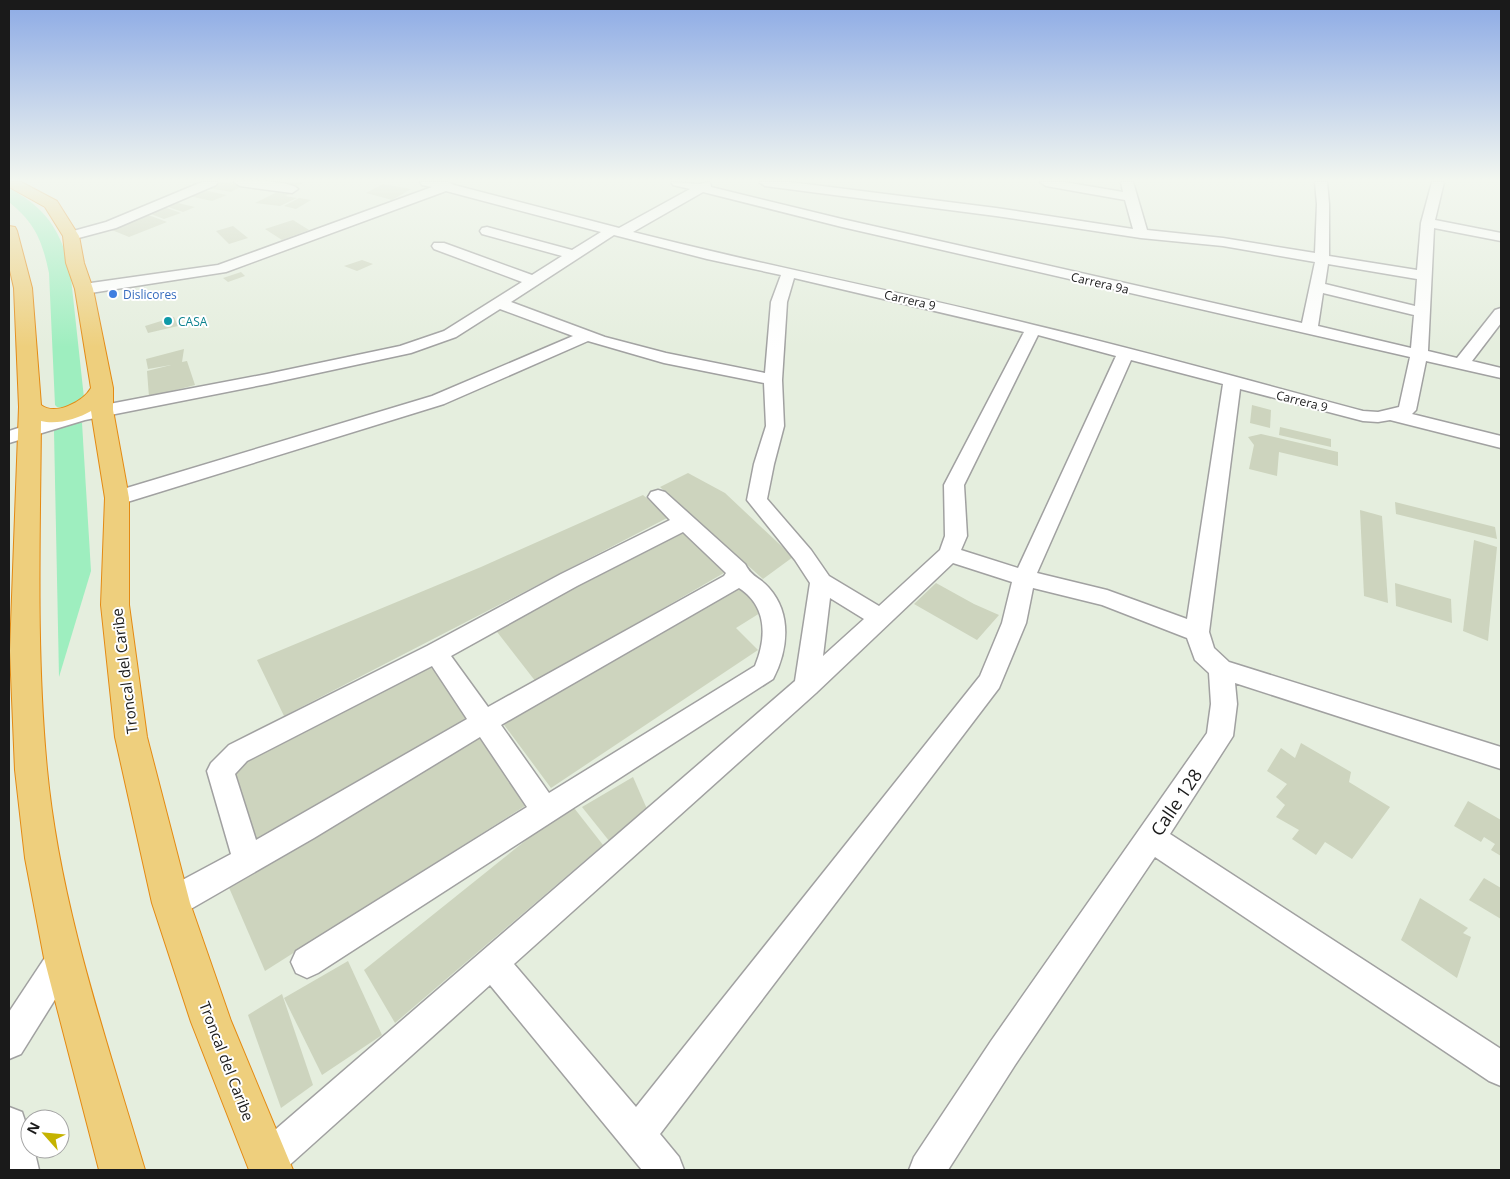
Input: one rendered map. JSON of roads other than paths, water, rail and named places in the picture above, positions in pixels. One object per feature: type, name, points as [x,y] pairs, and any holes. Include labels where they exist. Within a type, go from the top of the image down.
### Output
[{"type":"highway","name":"Troncal del Caribe","points":[[71,237],[75,264],[84,289],[102,388],[102,410],[117,498],[116,605],[131,737],[171,903],[211,1022],[269,1166]]},
{"type":"highway","points":[[10,242],[23,288],[22,425],[29,532],[25,651],[31,770],[43,858],[63,958],[122,1170]]},
{"type":"highway","points":[[22,425],[34,413],[45,416],[60,415],[90,403],[99,395],[102,388]]},
{"type":"street","points":[[84,289],[220,269],[307,237]]},
{"type":"street","points":[[509,237],[573,255]]},
{"type":"street","points":[[22,425],[250,383],[377,356],[432,341],[450,334],[573,255],[606,237]]},
{"type":"street","name":"Carrera 9","points":[[640,237],[707,255],[789,272],[1033,329],[1363,416],[1378,417],[1394,414]]},
{"type":"street","name":"Carrera 9a","points":[[903,237],[1501,373]]},
{"type":"street","points":[[1172,237],[1223,242],[1424,276]]},
{"type":"street","points":[[1309,330],[1322,260],[1322,237]]},
{"type":"street","points":[[1394,414],[1407,410],[1419,355],[1427,237]]},
{"type":"street","points":[[439,246],[533,281]]},
{"type":"street","points":[[789,272],[779,302],[773,380],[775,426],[764,464],[757,500],[803,555],[821,582],[881,618]]},
{"type":"street","points":[[1317,287],[1423,313]]},
{"type":"street","points":[[499,303],[587,336],[664,358],[773,380]]},
{"type":"street","points":[[1461,364],[1501,313]]},
{"type":"street","points":[[269,1166],[492,962],[808,686],[949,554],[956,536],[954,485],[1033,329]]},
{"type":"street","points":[[117,498],[438,400],[587,336]]},
{"type":"street","points":[[637,1135],[990,681],[1014,623],[1024,578],[1126,353]]},
{"type":"street","points":[[1232,383],[1197,632],[1204,653],[1221,669],[1501,758]]},
{"type":"street","points":[[1394,414],[1501,442]]},
{"type":"street","points":[[171,903],[304,830],[484,722],[732,582],[737,576],[738,570],[658,497]]},
{"type":"street","points":[[248,861],[221,777],[221,771],[227,763],[252,744],[436,653],[569,580],[684,522]]},
{"type":"street","points":[[949,554],[1024,578],[1107,598],[1197,632]]},
{"type":"street","points":[[307,962],[764,672],[770,661],[773,645],[771,608],[760,592],[737,576]]},
{"type":"street","points":[[808,686],[821,582]]},
{"type":"street","points":[[436,653],[546,811]]},
{"type":"street","name":"Calle 128","points":[[927,1170],[1003,1053],[1152,838],[1220,736],[1224,704],[1221,669]]},
{"type":"street","points":[[1152,838],[1501,1069]]},
{"type":"street","points":[[9,1042],[63,958]]},
{"type":"street","points":[[492,962],[666,1170]]},
{"type":"street","points":[[9,1125],[21,1170]]},
{"type":"place","name":"Dislicores","points":[[113,294]]},
{"type":"place","name":"CASA","points":[[168,321]]}]
